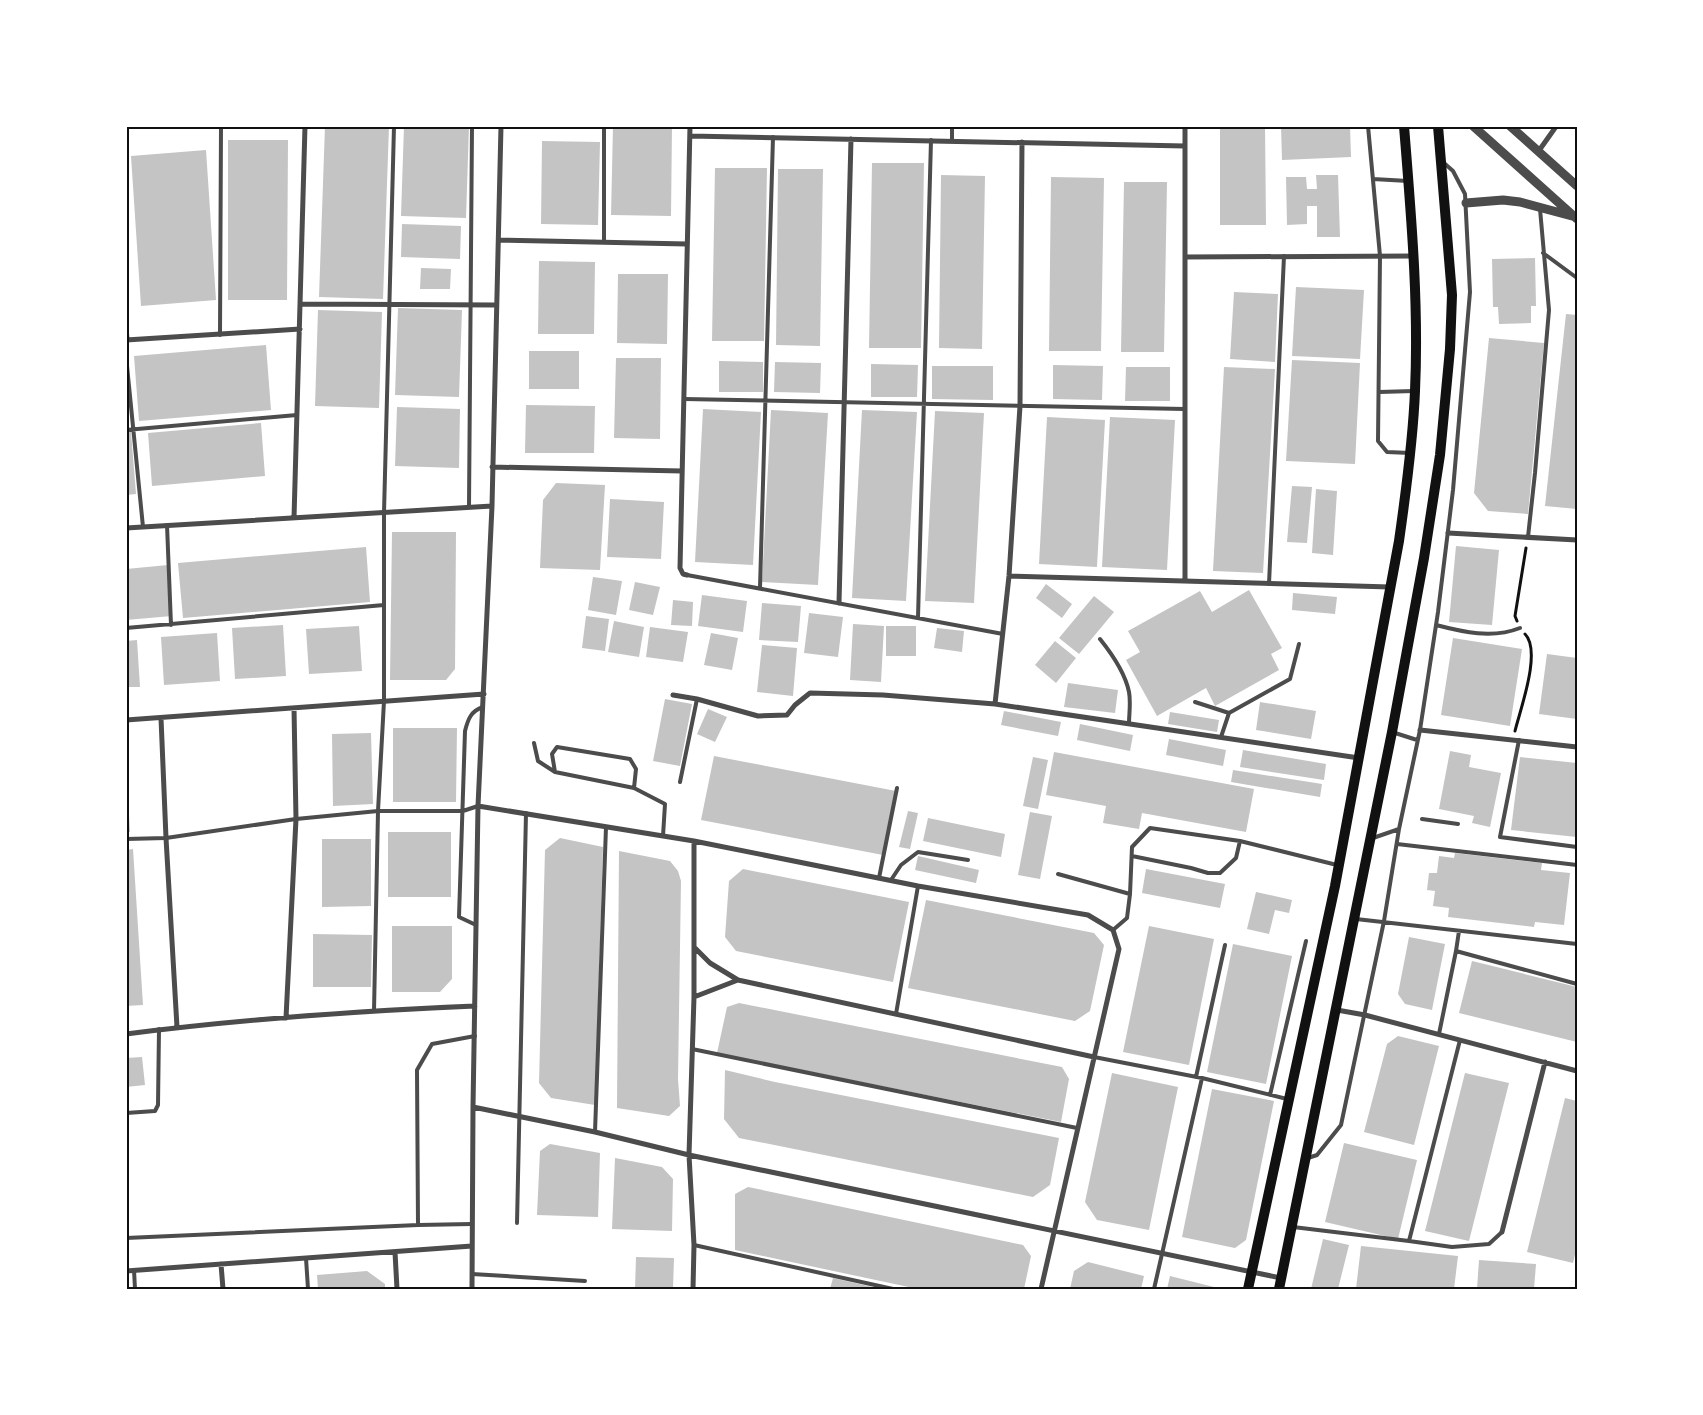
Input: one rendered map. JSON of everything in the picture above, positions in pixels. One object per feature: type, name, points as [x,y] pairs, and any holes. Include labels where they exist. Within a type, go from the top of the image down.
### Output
[{"type":"main road","points":[[1248,1289],[1339,866],[1399,541],[1410,453],[1415,391],[1416,310],[1404,126]]},
{"type":"main road","points":[[1280,1284],[1392,732],[1424,558],[1440,455],[1450,349],[1452,294],[1438,126]]},
{"type":"street","points":[[294,518],[306,126]]},
{"type":"street","points":[[472,1289],[478,806],[492,506],[495,305],[501,126]]},
{"type":"street","points":[[687,576],[683,574],[680,568],[690,126]]},
{"type":"street","points":[[1185,126],[1185,581]]},
{"type":"street","points":[[1473,126],[1576,218]]},
{"type":"street","points":[[1510,126],[1577,186]]},
{"type":"street","points":[[1538,152],[1555,127]]},
{"type":"street","points":[[690,136],[1185,146]]},
{"type":"street","points":[[839,604],[851,139]]},
{"type":"street","points":[[995,704],[1009,576],[1020,406],[1022,142]]},
{"type":"street","points":[[1466,203],[1503,200],[1520,202],[1576,218]]},
{"type":"street","points":[[498,240],[687,244]]},
{"type":"street","points":[[1185,257],[1413,256]]},
{"type":"street","points":[[300,304],[495,305]]},
{"type":"street","points":[[126,327],[127,340],[300,329]]},
{"type":"street","points":[[492,467],[682,471]]},
{"type":"street","points":[[126,528],[492,506]]},
{"type":"street","points":[[1448,533],[1577,540]]},
{"type":"street","points":[[1009,576],[1390,587]]},
{"type":"street","points":[[673,695],[697,698],[758,716],[787,715],[795,705],[810,693],[883,695],[995,704],[1360,758]]},
{"type":"street","points":[[126,720],[484,694]]},
{"type":"street","points":[[286,1018],[296,819],[294,708]]},
{"type":"street","points":[[161,718],[177,1027]]},
{"type":"street","points":[[1420,730],[1577,747]]},
{"type":"street","points":[[478,806],[694,841],[918,886],[1088,915],[1112,930],[1119,949],[1041,1289]]},
{"type":"street","points":[[692,1289],[694,1245],[689,1155],[695,948],[694,841]]},
{"type":"street","points":[[695,948],[710,963],[738,980],[1094,1056]]},
{"type":"street","points":[[694,997],[738,980]]},
{"type":"street","points":[[126,1034],[177,1027],[286,1018],[475,1006]]},
{"type":"street","points":[[1336,1010],[1365,1015],[1577,1071]]},
{"type":"street","points":[[1502,1232],[1545,1062]]},
{"type":"street","points":[[473,1107],[595,1132],[689,1155],[1251,1273],[1280,1284]]},
{"type":"street","points":[[126,1271],[472,1246]]},
{"type":"street","points":[[395,1252],[397,1289]]},
{"type":"street","points":[[221,1264],[223,1289]]},
{"type":"lane","points":[[220,335],[221,126]]},
{"type":"lane","points":[[374,1011],[378,811],[384,701],[384,513],[394,126]]},
{"type":"lane","points":[[469,507],[472,126]]},
{"type":"lane","points":[[604,126],[604,242]]},
{"type":"lane","points":[[952,126],[952,141]]},
{"type":"lane","points":[[1368,126],[1380,256],[1378,441],[1387,452],[1410,453]]},
{"type":"lane","points":[[760,588],[772,137]]},
{"type":"lane","points":[[918,618],[931,140]]},
{"type":"lane","points":[[1305,1159],[1318,1155],[1341,1124],[1384,921],[1399,829],[1420,730],[1436,625],[1453,490],[1470,292],[1465,194],[1453,171],[1440,160]]},
{"type":"lane","points":[[1372,179],[1409,180]]},
{"type":"lane","points":[[1528,537],[1549,310],[1540,207]]},
{"type":"lane","points":[[1543,253],[1577,278]]},
{"type":"lane","points":[[1269,584],[1284,256]]},
{"type":"lane","points":[[126,356],[143,527]]},
{"type":"lane","points":[[1379,392],[1415,391]]},
{"type":"lane","points":[[684,399],[1185,409]]},
{"type":"lane","points":[[126,430],[297,415]]},
{"type":"lane","points":[[168,525],[171,625]]},
{"type":"lane","points":[[687,576],[1003,634]]},
{"type":"lane","points":[[126,628],[384,605]]},
{"type":"lane","points":[[1436,625],[1466,633],[1511,632],[1520,628]]},
{"type":"lane","points":[[1100,639],[1112,654],[1124,675],[1129,693],[1129,724]]},
{"type":"lane","points":[[1221,737],[1229,713],[1290,679],[1299,644]]},
{"type":"lane","points":[[680,782],[697,698]]},
{"type":"lane","points":[[1195,702],[1229,713]]},
{"type":"lane","points":[[476,924],[459,917],[465,731],[468,718],[475,709],[484,707]]},
{"type":"lane","points":[[1392,732],[1417,740]]},
{"type":"lane","points":[[1519,740],[1500,837],[1577,847]]},
{"type":"lane","points":[[534,742],[538,762],[555,772],[634,788],[665,804],[663,836]]},
{"type":"lane","points":[[555,772],[552,754],[557,747],[630,759],[636,769],[634,788]]},
{"type":"lane","points":[[879,878],[897,788]]},
{"type":"lane","points":[[126,840],[166,838],[296,819],[378,811],[463,811],[478,806]]},
{"type":"lane","points":[[517,1223],[526,814]]},
{"type":"lane","points":[[1422,819],[1458,824]]},
{"type":"lane","points":[[595,1132],[606,827]]},
{"type":"lane","points":[[1112,930],[1126,918],[1130,894],[1132,847],[1150,828],[1240,841],[1339,866]]},
{"type":"lane","points":[[1370,839],[1399,829]]},
{"type":"lane","points":[[1132,856],[1208,873],[1220,873],[1236,858],[1240,841]]},
{"type":"lane","points":[[1397,844],[1577,865]]},
{"type":"lane","points":[[891,880],[901,865],[918,852],[968,860]]},
{"type":"lane","points":[[1058,874],[1130,894]]},
{"type":"lane","points":[[896,1014],[918,886]]},
{"type":"lane","points":[[1354,918],[1577,944]]},
{"type":"lane","points":[[1439,1034],[1459,931]]},
{"type":"lane","points":[[1270,1094],[1306,941]]},
{"type":"lane","points":[[1196,1077],[1225,945]]},
{"type":"lane","points":[[1456,952],[1577,984]]},
{"type":"lane","points":[[126,1113],[155,1111],[158,1105],[159,1029]]},
{"type":"lane","points":[[418,1225],[417,1070],[432,1044],[475,1036]]},
{"type":"lane","points":[[1410,1241],[1460,1040]]},
{"type":"lane","points":[[692,1049],[1077,1128]]},
{"type":"lane","points":[[1094,1056],[1202,1078],[1289,1099]]},
{"type":"lane","points":[[1154,1289],[1202,1078]]},
{"type":"lane","points":[[126,1238],[472,1224]]},
{"type":"lane","points":[[1292,1227],[1452,1247],[1489,1244],[1502,1232]]},
{"type":"lane","points":[[694,1245],[893,1289]]},
{"type":"lane","points":[[306,1258],[308,1289]]},
{"type":"lane","points":[[134,1270],[135,1289]]},
{"type":"lane","points":[[472,1274],[585,1281]]},
{"type":"building","points":[[325,126],[389,126],[383,299],[319,297]]},
{"type":"building","points":[[404,126],[469,126],[466,218],[401,216]]},
{"type":"building","points":[[613,126],[672,126],[671,216],[611,215]]},
{"type":"building","points":[[1220,126],[1265,126],[1266,225],[1220,225]]},
{"type":"building","points":[[1281,126],[1350,126],[1351,157],[1282,160]]},
{"type":"building","points":[[228,140],[288,140],[287,300],[228,300]]},
{"type":"building","points":[[542,141],[600,142],[598,225],[541,224]]},
{"type":"building","points":[[206,150],[216,300],[141,306],[131,156]]},
{"type":"building","points":[[872,163],[924,163],[921,348],[869,348]]},
{"type":"building","points":[[715,168],[767,168],[764,341],[712,341]]},
{"type":"building","points":[[778,169],[823,169],[820,346],[776,345]]},
{"type":"building","points":[[941,175],[985,176],[982,349],[939,348]]},
{"type":"building","points":[[1316,175],[1338,175],[1340,237],[1317,237],[1317,206],[1307,206],[1307,224],[1287,225],[1286,177],[1306,177],[1307,189],[1317,189]]},
{"type":"building","points":[[1051,177],[1104,178],[1101,351],[1049,351]]},
{"type":"building","points":[[1124,182],[1167,182],[1164,352],[1121,352]]},
{"type":"building","points":[[402,224],[461,226],[460,259],[401,257]]},
{"type":"building","points":[[1535,258],[1536,306],[1531,306],[1531,323],[1499,324],[1498,307],[1493,307],[1492,259]]},
{"type":"building","points":[[539,261],[595,262],[594,334],[538,334]]},
{"type":"building","points":[[421,268],[451,269],[450,289],[420,289]]},
{"type":"building","points":[[618,274],[668,274],[667,344],[617,343]]},
{"type":"building","points":[[1296,287],[1364,290],[1360,359],[1292,356]]},
{"type":"building","points":[[1234,292],[1278,294],[1275,362],[1230,359]]},
{"type":"building","points":[[398,308],[462,310],[459,397],[395,395]]},
{"type":"building","points":[[318,310],[382,312],[379,408],[315,406]]},
{"type":"building","points":[[1566,314],[1577,315],[1577,509],[1545,506]]},
{"type":"building","points":[[1489,338],[1544,343],[1528,514],[1488,511],[1474,493]]},
{"type":"building","points":[[266,345],[271,410],[139,421],[134,356]]},
{"type":"building","points":[[529,351],[579,351],[579,389],[529,389]]},
{"type":"building","points":[[616,358],[661,358],[660,439],[614,438]]},
{"type":"building","points":[[1292,360],[1360,363],[1355,464],[1286,461]]},
{"type":"building","points":[[719,361],[763,362],[763,392],[719,392]]},
{"type":"building","points":[[775,362],[821,363],[820,393],[774,392]]},
{"type":"building","points":[[871,364],[918,365],[917,397],[871,397]]},
{"type":"building","points":[[1053,365],[1103,366],[1102,400],[1053,399]]},
{"type":"building","points":[[932,366],[993,366],[993,400],[932,399]]},
{"type":"building","points":[[1126,367],[1170,367],[1170,401],[1125,401]]},
{"type":"building","points":[[1224,367],[1275,369],[1263,573],[1213,571]]},
{"type":"building","points":[[526,405],[595,406],[594,453],[525,453]]},
{"type":"building","points":[[397,407],[460,409],[459,468],[395,466]]},
{"type":"building","points":[[703,409],[761,412],[753,565],[695,562]]},
{"type":"building","points":[[771,410],[828,413],[818,585],[762,582]]},
{"type":"building","points":[[862,410],[917,412],[906,601],[852,598]]},
{"type":"building","points":[[935,411],[984,413],[974,603],[925,601]]},
{"type":"building","points":[[1047,417],[1105,420],[1097,567],[1039,564]]},
{"type":"building","points":[[1110,417],[1175,420],[1167,570],[1102,567]]},
{"type":"building","points":[[261,423],[265,476],[152,486],[148,433]]},
{"type":"building","points":[[126,432],[131,432],[136,494],[126,495]]},
{"type":"building","points":[[556,483],[605,485],[600,570],[540,568],[543,500]]},
{"type":"building","points":[[1292,486],[1312,487],[1307,543],[1287,542]]},
{"type":"building","points":[[1316,489],[1337,491],[1333,555],[1312,553]]},
{"type":"building","points":[[610,499],[664,502],[661,559],[607,557]]},
{"type":"building","points":[[392,532],[456,532],[455,669],[446,680],[390,680]]},
{"type":"building","points":[[1456,546],[1499,550],[1492,625],[1449,622]]},
{"type":"building","points":[[366,547],[370,602],[183,618],[178,563]]},
{"type":"building","points":[[168,565],[172,616],[126,620],[126,569]]},
{"type":"building","points":[[593,577],[622,581],[616,615],[588,610]]},
{"type":"building","points":[[635,582],[660,587],[653,615],[629,610]]},
{"type":"building","points":[[1046,584],[1072,604],[1062,618],[1036,598]]},
{"type":"building","points":[[1249,590],[1282,648],[1271,654],[1279,670],[1215,706],[1206,688],[1157,716],[1126,660],[1140,652],[1128,631],[1200,591],[1212,612]]},
{"type":"building","points":[[1293,593],[1337,597],[1335,614],[1292,610]]},
{"type":"building","points":[[702,595],[747,601],[743,632],[698,626]]},
{"type":"building","points":[[1094,596],[1114,612],[1079,654],[1059,638]]},
{"type":"building","points":[[673,600],[693,602],[692,626],[671,625]]},
{"type":"building","points":[[762,603],[801,606],[798,642],[759,640]]},
{"type":"building","points":[[809,613],[843,617],[838,657],[804,653]]},
{"type":"building","points":[[586,616],[609,619],[605,651],[582,648]]},
{"type":"building","points":[[614,621],[644,627],[639,657],[608,652]]},
{"type":"building","points":[[853,624],[884,626],[881,682],[850,680]]},
{"type":"building","points":[[283,625],[286,676],[235,679],[232,628]]},
{"type":"building","points":[[359,626],[362,671],[309,674],[306,629]]},
{"type":"building","points":[[886,626],[916,626],[916,656],[886,656]]},
{"type":"building","points":[[650,627],[688,632],[683,662],[646,657]]},
{"type":"building","points":[[937,628],[964,631],[962,652],[934,648]]},
{"type":"building","points":[[217,633],[220,681],[164,685],[161,637]]},
{"type":"building","points":[[711,633],[738,638],[732,670],[704,665]]},
{"type":"building","points":[[1453,638],[1522,649],[1510,726],[1441,715]]},
{"type":"building","points":[[137,640],[140,687],[126,687],[126,641]]},
{"type":"building","points":[[1055,641],[1076,658],[1056,683],[1035,665]]},
{"type":"building","points":[[762,645],[797,648],[793,696],[757,692]]},
{"type":"building","points":[[1547,654],[1577,658],[1577,719],[1539,714]]},
{"type":"building","points":[[1068,683],[1118,690],[1115,713],[1064,707]]},
{"type":"building","points":[[665,699],[692,704],[680,766],[653,761]]},
{"type":"building","points":[[1260,702],[1316,711],[1311,739],[1256,730]]},
{"type":"building","points":[[708,709],[727,717],[715,742],[697,734]]},
{"type":"building","points":[[1004,711],[1061,722],[1058,736],[1001,725]]},
{"type":"building","points":[[1170,712],[1219,720],[1217,732],[1168,724]]},
{"type":"building","points":[[1080,724],[1133,735],[1130,751],[1077,740]]},
{"type":"building","points":[[393,728],[457,728],[456,802],[393,802]]},
{"type":"building","points":[[371,733],[373,804],[333,806],[332,734]]},
{"type":"building","points":[[1169,739],[1226,750],[1223,766],[1166,755]]},
{"type":"building","points":[[1243,750],[1326,764],[1324,780],[1240,767]]},
{"type":"building","points":[[1450,751],[1471,755],[1469,767],[1501,773],[1490,827],[1472,823],[1474,816],[1439,809]]},
{"type":"building","points":[[1054,752],[1254,789],[1246,832],[1142,813],[1139,829],[1103,823],[1106,806],[1046,795]]},
{"type":"building","points":[[714,756],[896,791],[883,855],[701,820]]},
{"type":"building","points":[[1033,757],[1048,760],[1038,809],[1023,806]]},
{"type":"building","points":[[1520,757],[1577,763],[1577,837],[1511,830]]},
{"type":"building","points":[[1233,770],[1322,784],[1320,797],[1231,782]]},
{"type":"building","points":[[128,799],[130,832],[126,832],[126,800]]},
{"type":"building","points":[[908,811],[918,813],[910,849],[899,847]]},
{"type":"building","points":[[1030,812],[1052,816],[1040,879],[1018,875]]},
{"type":"building","points":[[928,818],[1005,834],[1001,857],[923,841]]},
{"type":"building","points":[[388,832],[451,832],[451,897],[388,897]]},
{"type":"building","points":[[560,838],[603,847],[595,1105],[551,1098],[539,1083],[545,850]]},
{"type":"building","points":[[322,839],[371,839],[371,906],[322,907]]},
{"type":"building","points":[[133,849],[143,1005],[126,1006],[126,850]]},
{"type":"building","points":[[619,851],[670,861],[678,871],[681,881],[678,1079],[680,1106],[669,1116],[617,1108]]},
{"type":"building","points":[[1455,853],[1542,863],[1541,870],[1570,873],[1564,925],[1535,922],[1534,927],[1448,917],[1449,908],[1433,906],[1435,891],[1427,890],[1429,873],[1437,873],[1439,856],[1454,858]]},
{"type":"building","points":[[918,856],[979,870],[976,883],[915,870]]},
{"type":"building","points":[[743,869],[909,902],[893,982],[736,951],[725,937],[729,881]]},
{"type":"building","points":[[1146,869],[1225,884],[1220,908],[1142,893]]},
{"type":"building","points":[[1256,892],[1292,900],[1289,913],[1275,910],[1269,934],[1247,929]]},
{"type":"building","points":[[926,900],[1094,933],[1104,945],[1090,1011],[1075,1021],[908,988]]},
{"type":"building","points":[[392,926],[452,926],[452,979],[440,992],[392,992]]},
{"type":"building","points":[[1149,926],[1214,939],[1189,1065],[1123,1052]]},
{"type":"building","points":[[313,934],[372,935],[371,987],[313,987]]},
{"type":"building","points":[[1409,937],[1445,944],[1432,1010],[1405,1004],[1398,994]]},
{"type":"building","points":[[1233,944],[1292,956],[1266,1084],[1207,1072]]},
{"type":"building","points":[[1472,961],[1577,987],[1577,1042],[1459,1013]]},
{"type":"building","points":[[739,1003],[1062,1067],[1069,1079],[1061,1122],[717,1053],[727,1007]]},
{"type":"building","points":[[1398,1036],[1439,1046],[1414,1145],[1364,1132],[1387,1044]]},
{"type":"building","points":[[142,1057],[145,1085],[126,1087],[126,1058]]},
{"type":"building","points":[[725,1070],[775,1082],[1059,1138],[1050,1185],[1033,1197],[739,1138],[724,1119]]},
{"type":"building","points":[[1112,1073],[1178,1087],[1149,1230],[1097,1220],[1085,1202]]},
{"type":"building","points":[[1465,1073],[1509,1083],[1469,1241],[1425,1231]]},
{"type":"building","points":[[1212,1089],[1274,1101],[1246,1240],[1235,1248],[1182,1237]]},
{"type":"building","points":[[1565,1098],[1577,1101],[1577,1246],[1573,1263],[1527,1252]]},
{"type":"building","points":[[1344,1143],[1417,1160],[1398,1239],[1325,1222]]},
{"type":"building","points":[[550,1144],[600,1153],[598,1217],[537,1215],[540,1151]]},
{"type":"building","points":[[615,1158],[662,1167],[673,1179],[672,1231],[612,1229]]},
{"type":"building","points":[[748,1187],[1023,1245],[1031,1256],[1024,1289],[918,1289],[735,1250],[735,1194]]},
{"type":"building","points":[[1323,1239],[1349,1245],[1338,1289],[1311,1289]]},
{"type":"building","points":[[1361,1246],[1458,1256],[1454,1289],[1356,1289]]},
{"type":"building","points":[[636,1257],[674,1258],[673,1289],[635,1289]]},
{"type":"building","points":[[1479,1260],[1536,1264],[1534,1289],[1477,1289]]},
{"type":"building","points":[[1088,1262],[1144,1276],[1141,1289],[1070,1289],[1074,1271]]},
{"type":"building","points":[[367,1271],[385,1284],[385,1289],[318,1289],[317,1275]]},
{"type":"building","points":[[1170,1276],[1218,1288],[1218,1289],[1167,1289]]},
{"type":"building","points":[[833,1278],[877,1288],[830,1289]]}]
